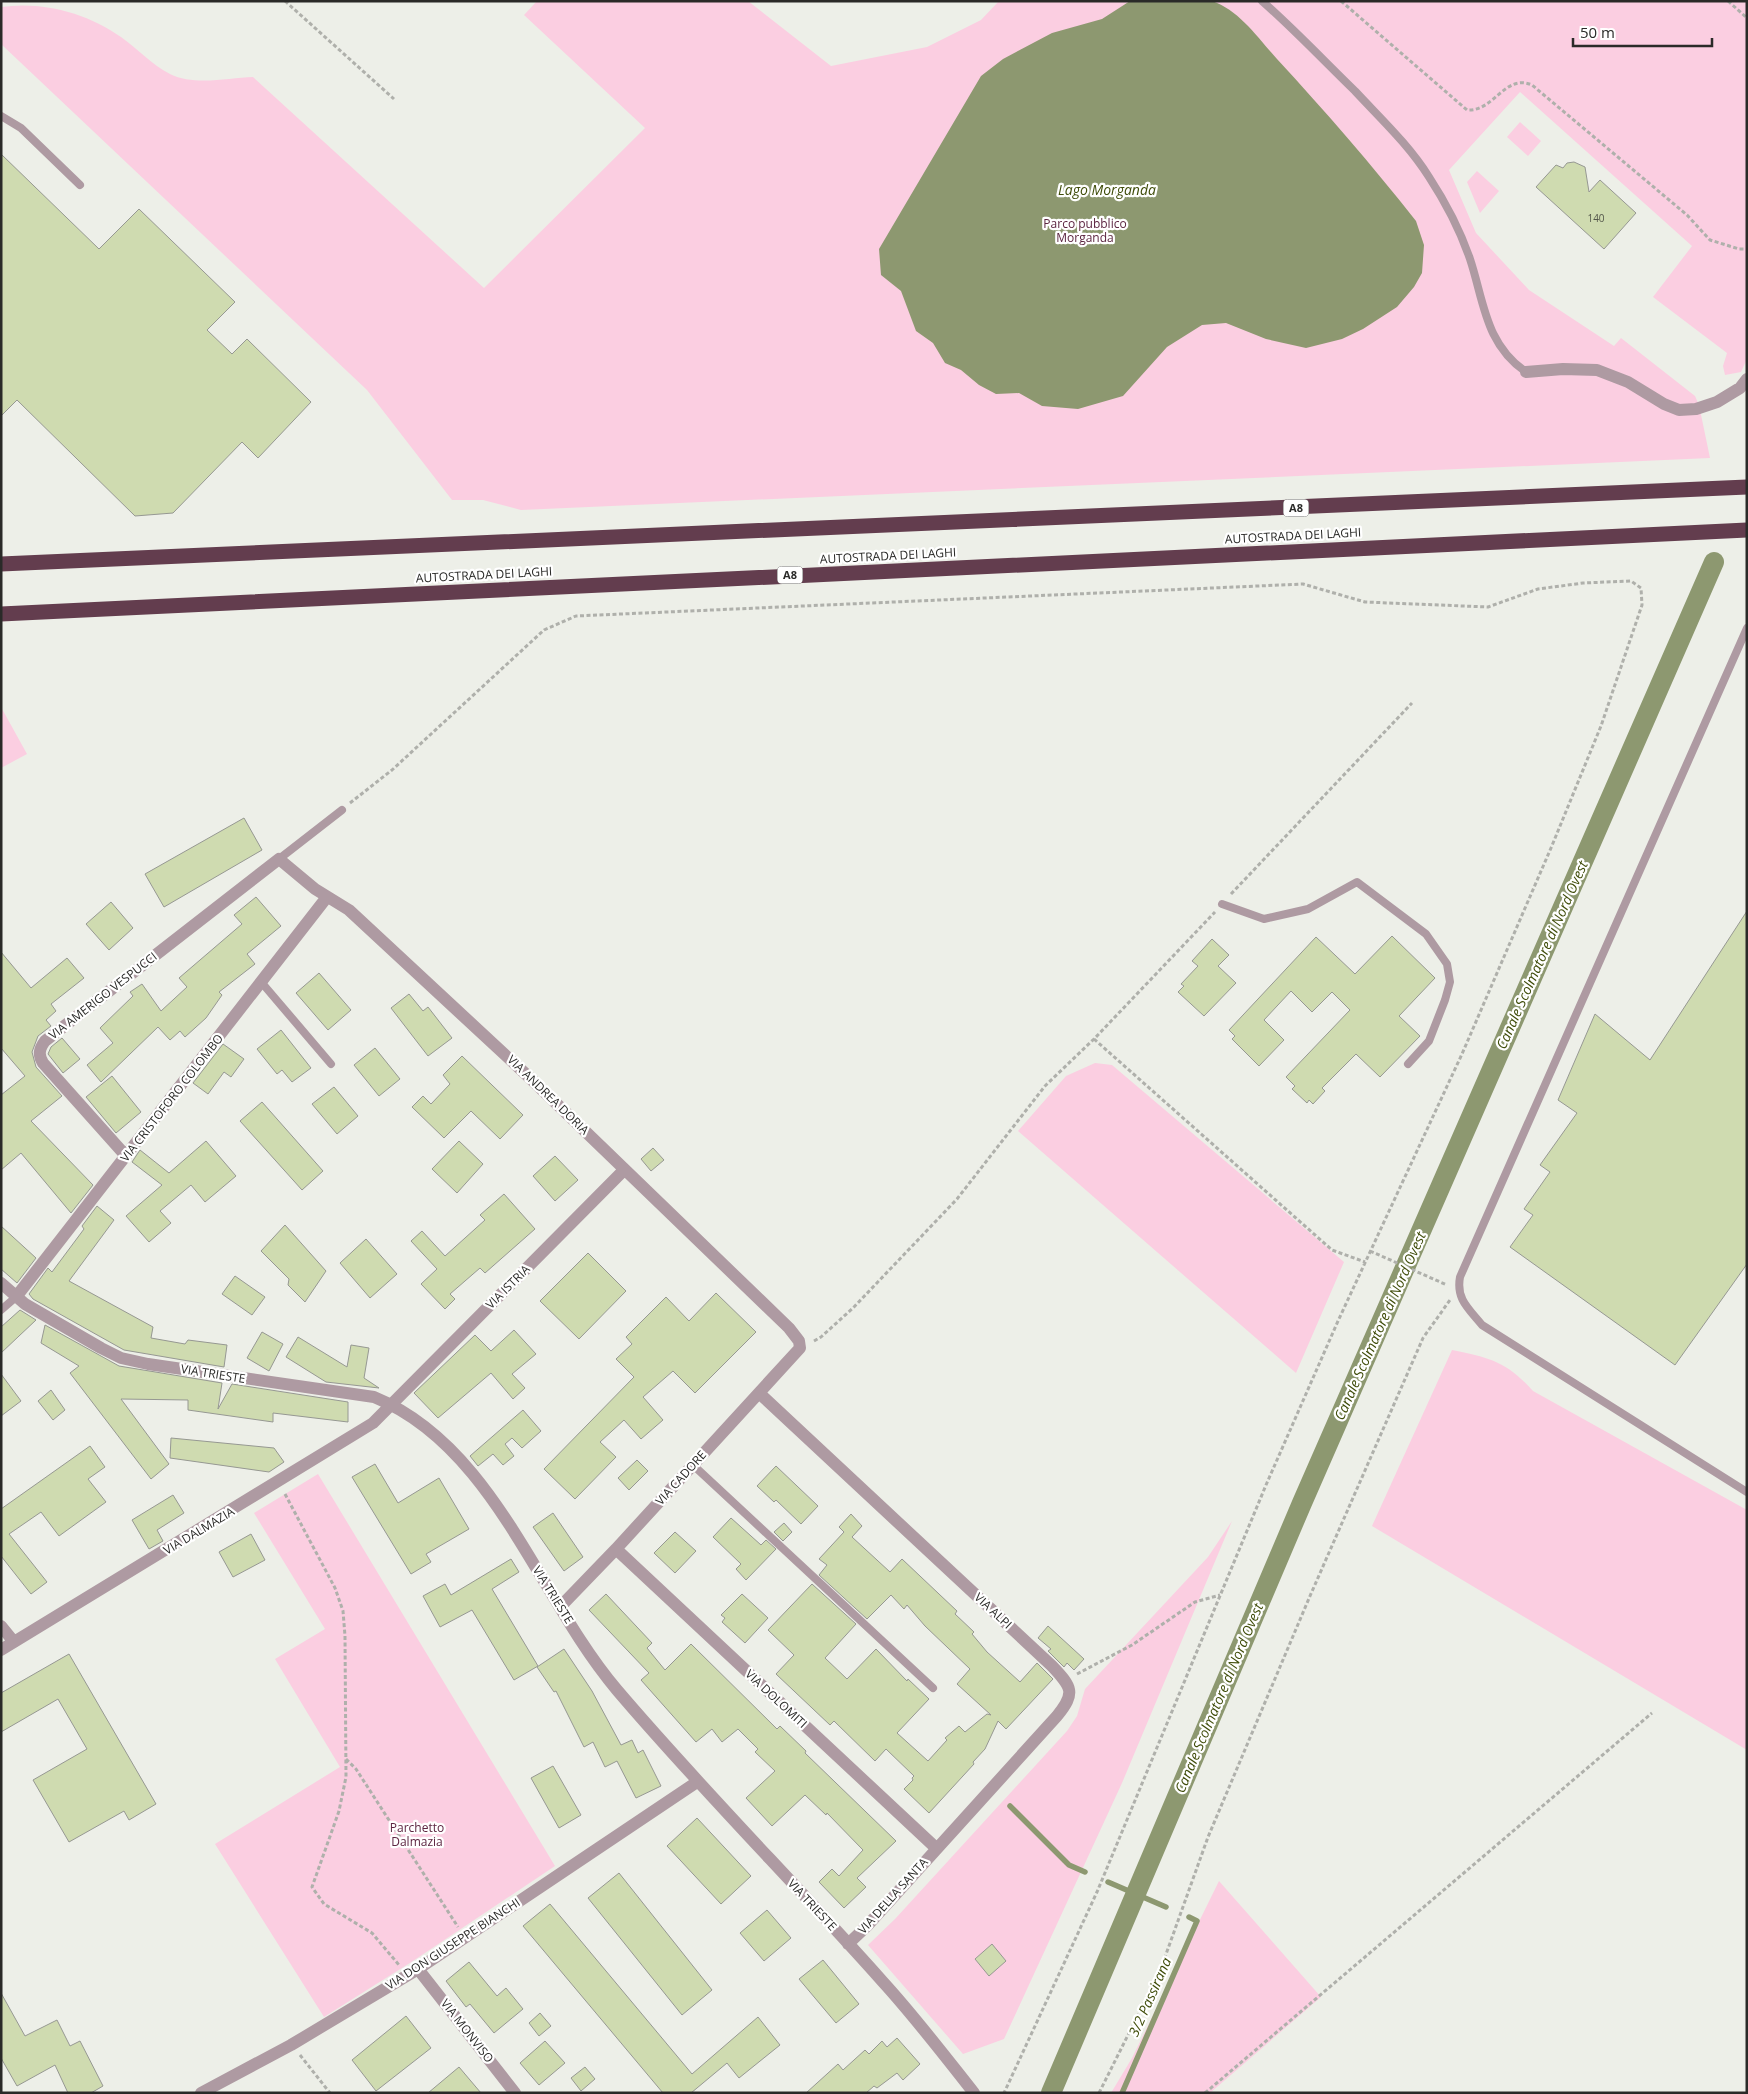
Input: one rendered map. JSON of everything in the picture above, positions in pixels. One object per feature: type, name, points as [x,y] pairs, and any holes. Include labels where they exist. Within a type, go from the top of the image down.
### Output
[{"type":"highway","name":"A8","points":[[1,564],[1747,487]]},
{"type":"highway","name":"AUTOSTRADA DEI LAGHI","points":[[1,614],[1747,530]]},
{"type":"street","points":[[1526,372],[1577,368],[1597,370],[1628,382],[1664,404],[1679,410],[1696,408],[1717,402],[1740,388],[1747,379]]},
{"type":"street","name":"VIA ANDREA DORIA","points":[[279,858],[327,897],[349,910],[530,1078],[789,1328],[799,1341],[800,1348]]},
{"type":"street","name":"VIA AMERIGO VESPUCCI","points":[[126,1156],[44,1064],[39,1052],[40,1047],[45,1041],[279,858]]},
{"type":"street","name":"VIA CRISTOFORO COLOMBO","points":[[16,1298],[327,897]]},
{"type":"street","name":"VIA ISTRIA","points":[[390,1404],[624,1170]]},
{"type":"street","name":"VIA TRIESTE","points":[[1,1283],[16,1298],[121,1358],[148,1364],[374,1397],[390,1404],[430,1430],[477,1480],[561,1606],[582,1642],[615,1687],[697,1782],[917,2021],[971,2092]]},
{"type":"street","name":"VIA CADORE","points":[[561,1606],[616,1550],[800,1348]]},
{"type":"street","name":"VIA ALPI","points":[[759,1393],[1065,1680]]},
{"type":"street","name":"VIA DALMAZIA","points":[[1,1650],[348,1440],[373,1423],[390,1404]]},
{"type":"street","name":"VIA DOLOMITI","points":[[616,1550],[936,1848]]},
{"type":"street","points":[[1,1626],[14,1642]]},
{"type":"street","points":[[936,1848],[1068,1703],[1071,1693],[1065,1680]]},
{"type":"street","name":"VIA DON GIUSEPPE BIANCHI","points":[[201,2093],[291,2045],[412,1972],[697,1782]]},
{"type":"street","name":"VIA DELLA SANTA","points":[[848,1944],[867,1926],[936,1848]]},
{"type":"street","name":"VIA MONVISO","points":[[412,1972],[515,2093]]},
{"type":"lane","points":[[1262,1],[1292,28],[1386,124],[1421,164],[1458,228],[1470,260],[1484,314],[1490,328],[1514,361],[1526,372]]},
{"type":"lane","points":[[1,116],[21,128],[80,185]]},
{"type":"lane","points":[[1747,628],[1460,1277],[1458,1290],[1466,1306],[1482,1324],[1747,1492]]},
{"type":"lane","points":[[279,858],[342,810]]},
{"type":"lane","points":[[1222,904],[1264,919],[1308,909],[1358,882],[1426,934],[1446,964],[1450,982],[1429,1041],[1408,1064]]},
{"type":"lane","points":[[262,983],[331,1064]]},
{"type":"lane","points":[[1,1310],[16,1298]]},
{"type":"lane","points":[[693,1465],[933,1688]]},
{"type":"path","points":[[285,1],[394,99]]},
{"type":"path","points":[[1341,1],[1467,110],[1485,107],[1516,82],[1523,81],[1532,85],[1648,181],[1686,215],[1710,240],[1747,249]]},
{"type":"path","points":[[1728,1],[1747,18]]},
{"type":"path","points":[[342,810],[392,770],[544,630],[576,616],[1303,584],[1365,602],[1488,607],[1538,589],[1583,583],[1631,582],[1641,588],[1642,605],[1601,726],[1462,1054],[1370,1251],[1266,1485],[1097,1892],[1004,2093]]},
{"type":"path","points":[[800,1348],[822,1337],[853,1308],[957,1199],[1045,1086],[1094,1039],[1412,703]]},
{"type":"path","points":[[1094,1039],[1332,1250],[1365,1262]]},
{"type":"path","points":[[1370,1251],[1434,1278]]},
{"type":"path","points":[[1099,2093],[1160,1971],[1208,1837],[1310,1596],[1419,1347],[1438,1314],[1458,1290]]},
{"type":"path","points":[[284,1491],[325,1566],[343,1611],[345,1636],[346,1759],[341,1802],[312,1887],[324,1904],[372,1933],[412,1972]]},
{"type":"path","points":[[1065,1680],[1132,1645],[1195,1602],[1220,1595]]},
{"type":"path","points":[[1204,2093],[1652,1713]]},
{"type":"path","points":[[346,1759],[356,1769],[465,1938]]},
{"type":"path","points":[[291,2045],[330,2093]]},
{"type":"green space","name":"Parco pubblico Morganda","points":[[537,1],[748,1],[831,66],[927,47],[981,20],[999,1],[1747,1],[1747,359],[1741,372],[1725,375],[1723,366],[1727,353],[1653,297],[1692,246],[1520,92],[1449,170],[1476,233],[1529,290],[1614,346],[1621,338],[1695,396],[1699,405],[1710,458],[521,510],[483,500],[452,500],[367,390],[1,44],[1,7],[33,6],[64,11],[94,21],[127,41],[157,66],[179,78],[222,80],[253,77],[484,288],[645,128],[524,15]]},
{"type":"green space","points":[[1520,122],[1541,141],[1528,156],[1507,137]]},
{"type":"green space","points":[[1477,171],[1499,191],[1480,213],[1467,182]]},
{"type":"green space","points":[[1,707],[27,754],[1,768]]},
{"type":"green space","points":[[1095,1063],[1112,1065],[1344,1262],[1296,1373],[1018,1131],[1066,1076]]},
{"type":"green space","points":[[1452,1350],[1497,1362],[1514,1373],[1533,1391],[1747,1510],[1747,1750],[1372,1526]]},
{"type":"green space","name":"Parchetto Dalmazia","points":[[318,1474],[555,1866],[413,1961],[324,2017],[215,1844],[340,1767],[275,1659],[325,1629],[254,1513]]},
{"type":"green space","points":[[1232,1521],[1122,1783],[1004,2039],[963,2054],[868,1945],[895,1919],[1067,1731],[1077,1716],[1085,1689],[1208,1557]]},
{"type":"green space","points":[[1219,1881],[1321,1997],[1210,2093],[1111,2093],[1132,2058]]},
{"type":"water","name":"Lago Morganda","points":[[1130,1],[1212,1],[1222,5],[1239,18],[1348,138],[1416,221],[1424,245],[1422,273],[1414,287],[1397,307],[1363,329],[1342,339],[1306,348],[1266,339],[1226,323],[1202,325],[1167,347],[1123,396],[1078,409],[1042,406],[1019,393],[996,394],[979,385],[961,370],[945,363],[933,343],[916,331],[901,291],[881,275],[879,249],[981,76],[1003,59],[1052,33],[1102,19]]},
{"type":"building","points":[[1,154],[99,249],[139,209],[235,302],[207,330],[232,354],[247,339],[311,402],[258,458],[242,442],[173,513],[135,516],[17,400],[1,416]]},
{"type":"building","points":[[1574,162],[1585,167],[1589,192],[1600,180],[1636,213],[1604,249],[1536,187],[1556,165],[1563,168],[1567,163]]},
{"type":"building","points":[[244,818],[262,850],[164,907],[145,874]]},
{"type":"building","points":[[256,897],[281,926],[247,954],[255,964],[219,992],[222,995],[206,1018],[185,1037],[180,1031],[170,1040],[158,1027],[101,1082],[87,1065],[113,1043],[100,1028],[133,996],[130,992],[142,984],[161,1011],[187,987],[179,978],[242,924],[234,915]]},
{"type":"building","points":[[111,902],[133,928],[109,950],[86,924]]},
{"type":"building","points":[[1747,911],[1747,1264],[1675,1365],[1510,1247],[1533,1215],[1524,1209],[1550,1172],[1540,1165],[1577,1113],[1558,1100],[1595,1014],[1650,1060]]},
{"type":"building","points":[[1392,936],[1435,978],[1399,1016],[1420,1036],[1380,1077],[1356,1054],[1322,1088],[1325,1091],[1313,1104],[1309,1100],[1307,1103],[1292,1089],[1295,1086],[1286,1077],[1350,1010],[1332,992],[1312,1012],[1291,991],[1264,1020],[1284,1040],[1259,1066],[1232,1039],[1235,1036],[1229,1030],[1316,937],[1355,974]]},
{"type":"building","points":[[1212,939],[1229,955],[1218,966],[1236,983],[1204,1016],[1178,992],[1184,986],[1181,984],[1198,966],[1192,961]]},
{"type":"building","points":[[1,952],[31,988],[67,958],[84,978],[51,1004],[56,1011],[46,1020],[51,1026],[38,1036],[32,1052],[36,1067],[62,1096],[31,1121],[93,1185],[71,1213],[21,1153],[1,1170],[1,1095],[25,1076],[1,1048]]},
{"type":"building","points":[[319,973],[351,1010],[328,1030],[296,993]]},
{"type":"building","points":[[409,994],[423,1011],[428,1007],[452,1038],[428,1056],[391,1008]]},
{"type":"building","points":[[281,1030],[311,1068],[292,1082],[282,1070],[277,1074],[257,1049]]},
{"type":"building","points":[[62,1038],[80,1059],[63,1073],[48,1054],[51,1047]]},
{"type":"building","points":[[223,1044],[244,1059],[231,1077],[224,1072],[208,1094],[193,1083]]},
{"type":"building","points":[[375,1048],[400,1079],[379,1096],[354,1065]]},
{"type":"building","points":[[462,1056],[523,1115],[500,1139],[471,1111],[444,1138],[412,1107],[423,1096],[431,1104],[450,1084],[443,1075]]},
{"type":"building","points":[[112,1076],[141,1112],[116,1133],[86,1097]]},
{"type":"building","points":[[334,1087],[358,1116],[337,1134],[312,1104]]},
{"type":"building","points":[[262,1102],[323,1171],[302,1190],[240,1121]]},
{"type":"building","points":[[206,1141],[236,1176],[205,1202],[191,1185],[160,1211],[171,1223],[149,1242],[126,1216],[162,1185],[132,1162],[140,1150],[169,1173]]},
{"type":"building","points":[[459,1141],[483,1164],[457,1193],[432,1169]]},
{"type":"building","points":[[653,1148],[664,1160],[651,1171],[641,1159]]},
{"type":"building","points":[[555,1156],[578,1180],[555,1201],[533,1176]]},
{"type":"building","points":[[504,1194],[535,1229],[485,1273],[480,1268],[450,1294],[455,1299],[445,1309],[421,1284],[437,1269],[411,1241],[422,1231],[445,1256],[485,1220],[480,1215]]},
{"type":"building","points":[[97,1206],[114,1220],[69,1281],[153,1327],[151,1338],[185,1344],[188,1340],[227,1345],[224,1367],[124,1350],[33,1299],[29,1294],[48,1268],[52,1272],[84,1229],[82,1226]]},
{"type":"building","points":[[285,1225],[326,1271],[305,1302],[288,1285],[289,1279],[261,1251]]},
{"type":"building","points":[[1,1226],[36,1258],[17,1283],[1,1269]]},
{"type":"building","points":[[366,1239],[397,1274],[370,1298],[340,1263]]},
{"type":"building","points":[[588,1253],[626,1291],[579,1339],[540,1301]]},
{"type":"building","points":[[235,1276],[265,1297],[252,1315],[222,1294]]},
{"type":"building","points":[[716,1293],[756,1332],[695,1393],[673,1371],[643,1397],[663,1420],[641,1439],[624,1420],[600,1442],[616,1457],[575,1499],[544,1469],[634,1377],[616,1359],[632,1344],[626,1337],[666,1297],[689,1321]]},
{"type":"building","points":[[20,1310],[36,1320],[1,1353],[1,1327]]},
{"type":"building","points":[[45,1325],[119,1366],[222,1383],[218,1409],[232,1384],[348,1402],[348,1422],[273,1413],[273,1422],[188,1410],[188,1400],[121,1399],[169,1464],[151,1479],[70,1373],[79,1366],[41,1343]]},
{"type":"building","points":[[514,1330],[536,1354],[512,1374],[525,1388],[513,1399],[491,1373],[438,1418],[414,1393],[475,1335],[491,1351]]},
{"type":"building","points":[[262,1332],[283,1344],[269,1371],[247,1358]]},
{"type":"building","points":[[298,1337],[347,1367],[351,1345],[369,1348],[364,1378],[379,1388],[326,1382],[286,1357]]},
{"type":"building","points":[[1,1374],[21,1401],[1,1416]]},
{"type":"building","points":[[51,1390],[65,1410],[53,1420],[38,1401]]},
{"type":"building","points":[[523,1410],[541,1431],[522,1448],[512,1438],[505,1444],[514,1456],[503,1465],[493,1454],[478,1466],[470,1456]]},
{"type":"building","points":[[171,1438],[274,1448],[284,1462],[269,1472],[170,1458]]},
{"type":"building","points":[[90,1446],[105,1467],[88,1479],[106,1502],[59,1536],[41,1512],[9,1534],[47,1582],[31,1594],[1,1556],[1,1509]]},
{"type":"building","points":[[637,1460],[648,1471],[629,1490],[618,1478]]},
{"type":"building","points":[[375,1464],[398,1503],[439,1478],[469,1529],[426,1554],[431,1562],[411,1574],[352,1477]]},
{"type":"building","points":[[776,1466],[818,1506],[801,1524],[776,1500],[774,1502],[757,1486]]},
{"type":"building","points":[[173,1495],[184,1513],[157,1530],[163,1541],[149,1549],[132,1520]]},
{"type":"building","points":[[553,1513],[583,1557],[564,1571],[533,1527]]},
{"type":"building","points":[[851,1514],[862,1526],[852,1537],[890,1572],[902,1559],[957,1611],[955,1614],[974,1632],[972,1634],[987,1652],[1020,1682],[1037,1663],[1053,1679],[1006,1729],[998,1721],[985,1749],[973,1762],[974,1764],[929,1813],[904,1789],[913,1780],[914,1776],[886,1749],[875,1761],[834,1721],[830,1725],[776,1674],[794,1655],[768,1630],[812,1584],[856,1624],[825,1658],[847,1679],[876,1649],[907,1681],[908,1679],[929,1699],[897,1733],[928,1761],[947,1740],[945,1738],[959,1726],[965,1732],[987,1714],[991,1715],[957,1684],[970,1669],[925,1626],[907,1605],[904,1609],[891,1595],[867,1619],[819,1575],[827,1565],[819,1559],[844,1532],[839,1527]]},
{"type":"building","points":[[731,1518],[761,1545],[766,1540],[776,1549],[746,1580],[736,1569],[741,1564],[713,1537]]},
{"type":"building","points":[[784,1523],[792,1532],[783,1541],[774,1532]]},
{"type":"building","points":[[675,1532],[696,1551],[675,1573],[654,1553]]},
{"type":"building","points":[[251,1534],[265,1560],[233,1577],[219,1552]]},
{"type":"building","points":[[511,1559],[519,1572],[492,1589],[538,1666],[514,1680],[472,1610],[440,1627],[423,1596],[445,1584],[451,1595]]},
{"type":"building","points":[[606,1594],[652,1643],[647,1648],[665,1670],[691,1644],[777,1729],[780,1726],[806,1751],[805,1753],[896,1841],[857,1878],[866,1887],[844,1908],[819,1882],[832,1869],[839,1876],[863,1850],[827,1813],[826,1815],[805,1795],[772,1826],[746,1798],[775,1771],[755,1752],[758,1749],[738,1729],[722,1742],[712,1729],[696,1742],[641,1680],[649,1673],[589,1610]]},
{"type":"building","points":[[742,1594],[768,1618],[745,1643],[722,1622],[725,1618],[721,1615]]},
{"type":"building","points":[[1048,1626],[1084,1659],[1074,1670],[1067,1663],[1064,1667],[1048,1651],[1051,1649],[1038,1638]]},
{"type":"building","points":[[564,1649],[592,1691],[621,1745],[632,1740],[638,1753],[643,1750],[661,1786],[636,1798],[617,1761],[605,1767],[593,1742],[584,1747],[556,1691],[554,1692],[537,1667]]},
{"type":"building","points":[[69,1654],[156,1804],[129,1820],[124,1811],[69,1842],[33,1780],[87,1749],[58,1699],[1,1732],[1,1693]]},
{"type":"building","points":[[553,1766],[581,1815],[559,1828],[531,1778]]},
{"type":"building","points":[[697,1818],[751,1876],[721,1904],[667,1846]]},
{"type":"building","points":[[619,1873],[712,1990],[682,2015],[588,1898]]},
{"type":"building","points":[[550,1904],[692,2074],[758,2017],[780,2045],[739,2078],[727,2063],[691,2093],[663,2093],[523,1926]]},
{"type":"building","points":[[767,1910],[791,1938],[764,1961],[740,1933]]},
{"type":"building","points":[[992,1944],[1006,1961],[989,1976],[975,1959]]},
{"type":"building","points":[[823,1960],[859,2004],[836,2023],[799,1979]]},
{"type":"building","points":[[469,1962],[497,1996],[506,1988],[523,2009],[494,2033],[470,2004],[466,2007],[446,1981]]},
{"type":"building","points":[[1,1993],[25,2036],[57,2020],[70,2046],[80,2041],[103,2086],[91,2093],[68,2093],[55,2065],[17,2086],[1,2058]]},
{"type":"building","points":[[540,2013],[551,2026],[539,2036],[529,2023]]},
{"type":"building","points":[[406,2016],[431,2048],[376,2091],[352,2060]]},
{"type":"building","points":[[897,2038],[920,2064],[903,2080],[897,2073],[877,2088],[874,2086],[866,2093],[806,2093],[838,2064],[843,2070],[865,2050],[869,2054],[882,2041],[887,2047]]},
{"type":"building","points":[[545,2041],[565,2063],[539,2085],[520,2063]]},
{"type":"building","points":[[459,2067],[481,2093],[428,2093]]},
{"type":"building","points":[[585,2067],[595,2079],[581,2091],[571,2078]]},
{"type":"waterway","name":"Canale Scolmatore di Nord Ovest","points":[[1051,2093],[1302,1503],[1714,562]]},
{"type":"waterway","name":"3/2 Passirana","points":[[1010,1806],[1069,1865],[1085,1872]]},
{"type":"waterway","name":"3/2 Passirana","points":[[1108,1882],[1166,1907]]},
{"type":"waterway","name":"3/2 Passirana","points":[[1122,2093],[1197,1921],[1189,1917]]}]
